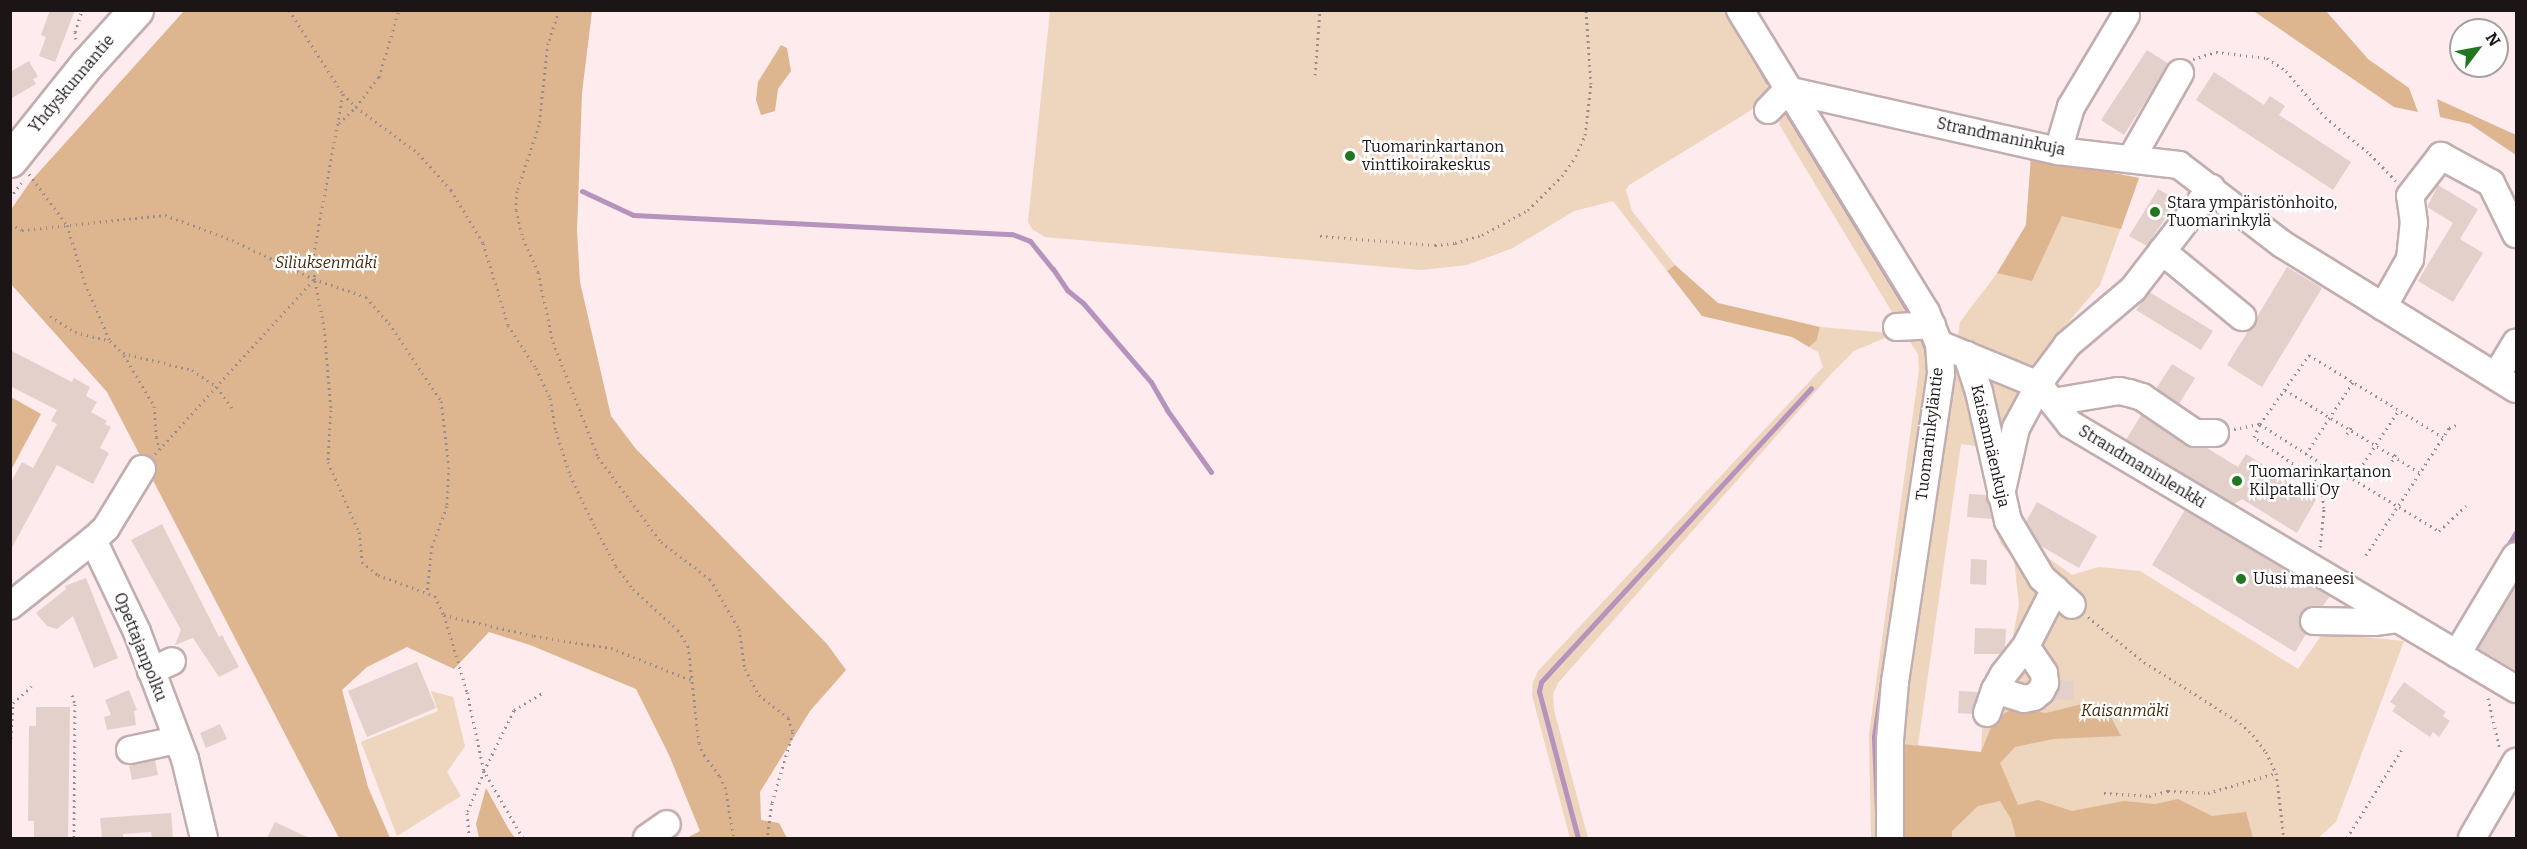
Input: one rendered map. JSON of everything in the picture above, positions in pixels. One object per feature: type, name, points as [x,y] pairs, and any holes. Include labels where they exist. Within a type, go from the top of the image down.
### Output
[{"type":"main road","name":"Yhdyskunnantie","points":[[19,166],[87,64],[136,10]]},
{"type":"street","name":"Tuomarinkyläntie","points":[[1740,10],[1787,90],[1926,312],[1935,334],[1941,374],[1895,682],[1890,740],[1890,838]]},
{"type":"street","points":[[2058,151],[2071,107],[2127,15]]},
{"type":"street","points":[[2131,159],[2180,73]]},
{"type":"street","points":[[1768,110],[1787,90]]},
{"type":"street","name":"Strandmaninkuja","points":[[1787,90],[2058,151],[2179,165],[2211,188]]},
{"type":"street","points":[[2383,307],[2410,259],[2414,222],[2410,196],[2441,156],[2491,183],[2517,234]]},
{"type":"street","points":[[2001,495],[2016,428],[2046,394],[2067,345],[2133,289],[2211,188],[2282,244],[2506,382],[2517,343]]},
{"type":"street","points":[[2162,251],[2242,317]]},
{"type":"street","points":[[1897,327],[1935,334],[1966,355],[2046,394],[2119,391],[2130,393],[2142,398],[2195,433],[2215,434]]},
{"type":"street","name":"Kaisanmäenkuja","points":[[1966,355],[1979,393],[2008,521],[2042,578],[2064,597]]},
{"type":"street","name":"Strandmaninlenkki","points":[[2046,394],[2070,424],[2517,689]]},
{"type":"street","points":[[10,606],[106,528],[142,469]]},
{"type":"street","name":"Opettajanpolku","points":[[93,540],[137,632],[161,666],[177,740],[185,759],[204,838]]},
{"type":"street","points":[[2457,654],[2517,556]]},
{"type":"street","points":[[2343,586],[2318,622],[2398,619]]},
{"type":"street","points":[[2026,646],[2044,673],[2045,683],[2041,691],[2034,697],[1991,702],[2004,674],[2064,597]]},
{"type":"street","points":[[130,750],[177,740]]},
{"type":"street","points":[[2472,838],[2512,770]]},
{"type":"path","points":[[76,42],[75,32],[82,10]]},
{"type":"path","points":[[289,10],[343,94],[356,107],[418,153],[451,190],[483,243],[508,325],[536,368],[550,398],[556,431],[570,475],[595,527],[616,566],[633,589],[684,639],[688,646],[699,743],[704,755],[720,776],[734,838]]},
{"type":"path","points":[[338,125],[356,107],[379,77],[399,10]]},
{"type":"path","points":[[559,10],[548,43],[539,125],[517,191],[516,210],[520,229],[538,272],[553,342],[598,457],[661,542],[710,579],[739,629],[745,669],[759,695],[788,718],[793,732],[786,761],[774,792],[767,826],[767,838]]},
{"type":"path","points":[[1315,75],[1320,10]]},
{"type":"path","points":[[1320,237],[1435,245],[1455,243],[1482,235],[1528,210],[1562,176],[1576,156],[1585,135],[1592,84],[1586,10]]},
{"type":"path","points":[[2180,73],[2195,58],[2216,52],[2267,58],[2286,70],[2325,117],[2370,154],[2410,196]]},
{"type":"path","points":[[343,94],[312,263],[324,328],[332,410],[328,462],[359,532],[362,562],[378,575],[435,596],[444,615],[467,692],[484,771],[523,838]]},
{"type":"path","points":[[19,166],[67,225],[85,283],[110,340],[123,353],[154,406],[156,437],[160,449]]},
{"type":"path","points":[[10,198],[14,192]]},
{"type":"path","points":[[10,224],[22,230],[165,215],[232,240],[314,279],[366,297],[389,323],[441,401],[449,467],[447,506],[432,546],[427,594]]},
{"type":"path","points":[[142,469],[314,279]]},
{"type":"path","points":[[50,316],[75,332],[110,340]]},
{"type":"path","points":[[123,353],[192,370],[217,387],[233,410]]},
{"type":"path","points":[[2321,573],[2320,542],[2324,508],[2322,491],[2313,477],[2254,437],[2260,424],[2309,355],[2375,393],[2398,410],[2418,419],[2442,440]]},
{"type":"path","points":[[2306,454],[2353,382]]},
{"type":"path","points":[[2285,390],[2330,418],[2351,428],[2375,446],[2420,473]]},
{"type":"path","points":[[2353,479],[2398,410]]},
{"type":"path","points":[[2215,434],[2260,424],[2341,476],[2353,479],[2439,531],[2466,506]]},
{"type":"path","points":[[2366,555],[2451,425],[2456,425]]},
{"type":"path","points":[[2347,434],[2351,428]]},
{"type":"path","points":[[2424,466],[2428,469]]},
{"type":"path","points":[[2407,492],[2412,495]]},
{"type":"path","points":[[2388,522],[2393,525]]},
{"type":"path","points":[[2064,597],[2144,662],[2240,723],[2266,752],[2276,773],[2284,838]]},
{"type":"path","points":[[444,615],[534,636],[611,648],[691,680]]},
{"type":"path","points":[[2481,668],[2512,770]]},
{"type":"path","points":[[10,750],[13,703],[32,687]]},
{"type":"path","points":[[469,838],[467,813],[484,771],[514,710],[544,692]]},
{"type":"path","points":[[72,695],[75,704],[74,838]]},
{"type":"path","points":[[2347,838],[2402,749]]},
{"type":"path","points":[[2104,793],[2149,796],[2168,791],[2208,793],[2276,773]]},
{"type":"green space","name":"Siliuksenmäki","points":[[184,11],[592,11],[582,93],[577,231],[580,282],[611,416],[636,449],[827,644],[846,670],[810,711],[760,792],[761,820],[779,823],[787,838],[687,838],[700,831],[669,755],[636,689],[530,645],[489,632],[454,669],[407,647],[367,667],[342,690],[368,787],[390,838],[339,838],[107,392],[11,284],[10,211],[30,182]]},
{"type":"green space","name":"Tuomarinkartanon vinttikoirakeskus","points":[[1050,11],[1730,11],[1770,82],[1770,88],[1758,105],[1629,185],[1626,190],[1632,211],[1675,265],[1667,271],[1613,201],[1574,211],[1513,248],[1467,265],[1421,270],[1045,237],[1032,229],[1028,222]]},
{"type":"green space","points":[[2212,11],[2326,11],[2368,59],[2409,88],[2418,112],[2394,107],[2255,12]]},
{"type":"green space","points":[[781,45],[787,48],[791,71],[778,89],[775,111],[761,115],[756,100],[758,82]]},
{"type":"green space","points":[[2437,99],[2516,135],[2516,155],[2470,124],[2440,117]]},
{"type":"green space","points":[[1785,106],[1916,314],[1897,318],[1892,312],[1780,126],[1779,114]]},
{"type":"green space","name":"Kaisanmäki","points":[[2031,157],[2139,178],[2100,285],[2030,367],[2029,422],[2006,479],[2019,537],[2072,575],[2099,567],[2140,571],[2298,669],[2323,633],[2404,641],[2336,822],[2318,838],[1901,838],[1898,791],[1905,694],[1960,322],[2004,264],[2026,225]],"holes":[[[1961,444],[1981,447],[1997,493],[1994,526],[2001,544],[2014,559],[2019,605],[2009,657],[1985,682],[1981,752],[1918,745]]]},
{"type":"green space","points":[[2031,157],[2139,178],[2121,229],[2062,216],[2032,281],[1997,273],[2026,225]]},
{"type":"green space","points":[[1675,265],[1718,303],[1820,327],[1817,340],[1809,347],[1792,337],[1702,316],[1667,271]]},
{"type":"green space","points":[[1820,327],[1925,336],[1932,350],[1886,838],[1871,838],[1869,734],[1919,370],[1918,354],[1910,342],[1887,337],[1854,351],[1832,373],[1558,683],[1553,694],[1554,710],[1588,838],[1570,838],[1532,695],[1533,682],[1538,671],[1823,367],[1818,352],[1809,347],[1817,340]]},
{"type":"green space","points":[[11,397],[41,414],[11,470]]},
{"type":"green space","points":[[431,691],[453,697],[465,746],[447,772],[461,796],[397,836],[361,742],[438,711]]},
{"type":"green space","points":[[2086,703],[2105,706],[2121,736],[2053,739],[2015,747],[2000,763],[2018,805],[2038,800],[2072,811],[2124,801],[2155,804],[2178,799],[2212,816],[2246,812],[2253,838],[2016,838],[2011,819],[2000,801],[1978,806],[1952,831],[1952,838],[1901,838],[1901,744],[1981,752],[1994,720],[2012,709],[2046,713]]},
{"type":"green space","points":[[486,788],[515,838],[479,838],[476,824]]},
{"type":"building","points":[[50,10],[75,10],[55,62],[39,56],[46,37],[41,35]]},
{"type":"building","points":[[2147,50],[2169,64],[2124,135],[2101,120]]},
{"type":"building","points":[[29,61],[38,77],[33,79],[36,84],[10,99],[10,72]]},
{"type":"building","points":[[2214,72],[2264,105],[2270,96],[2285,106],[2279,115],[2351,162],[2333,190],[2196,100]]},
{"type":"building","points":[[2438,185],[2478,209],[2460,239],[2483,253],[2453,302],[2418,281],[2453,223],[2427,207]]},
{"type":"building","points":[[2158,189],[2177,200],[2147,246],[2129,236]]},
{"type":"building","points":[[2287,267],[2322,288],[2262,387],[2227,365],[2248,331],[2254,326]]},
{"type":"building","points":[[2149,292],[2213,331],[2201,350],[2136,310]]},
{"type":"building","points":[[10,350],[72,382],[74,378],[90,387],[86,396],[97,402],[91,412],[107,421],[105,424],[111,427],[100,448],[109,453],[93,484],[57,465],[10,551],[10,484],[22,462],[33,468],[57,424],[51,421],[57,410],[10,386]]},
{"type":"building","points":[[2172,364],[2195,378],[2179,404],[2156,389]]},
{"type":"building","name":"Tuomarinkartanon Kilpatalli Oy","points":[[2141,415],[2187,445],[2207,448],[2238,467],[2246,454],[2317,498],[2297,533],[2242,499],[2234,504],[2126,440]]},
{"type":"building","points":[[1969,494],[1986,495],[1992,519],[1967,517]]},
{"type":"building","points":[[2037,502],[2097,536],[2079,568],[2041,546],[2026,522]]},
{"type":"building","name":"Uusi maneesi","points":[[2185,510],[2330,596],[2323,606],[2307,608],[2301,613],[2299,621],[2306,634],[2295,652],[2152,565]]},
{"type":"building","points":[[162,524],[219,637],[222,635],[239,667],[219,677],[193,638],[175,645],[181,630],[131,540]]},
{"type":"building","points":[[1971,559],[1987,560],[1986,585],[1970,584]]},
{"type":"building","points":[[86,578],[118,658],[94,668],[73,616],[57,629],[47,626],[36,613],[66,589],[65,586]]},
{"type":"building","points":[[2517,584],[2517,671],[2478,648]]},
{"type":"building","points":[[1975,628],[2006,629],[2005,648],[2000,654],[1974,654]]},
{"type":"building","points":[[417,662],[436,708],[367,737],[348,691]]},
{"type":"building","points":[[2060,680],[2074,681],[2073,700],[2054,699]]},
{"type":"building","points":[[2404,682],[2446,712],[2443,716],[2450,721],[2439,737],[2433,732],[2430,737],[2392,711],[2396,706],[2390,702]]},
{"type":"building","points":[[129,690],[137,710],[134,711],[136,725],[107,730],[104,717],[111,715],[105,700]]},
{"type":"building","points":[[1959,691],[1978,692],[1972,714],[1958,713]]},
{"type":"building","points":[[36,707],[70,707],[68,838],[34,838],[34,821],[28,821],[29,726],[36,726]]},
{"type":"building","points":[[220,724],[227,739],[206,748],[200,733]]},
{"type":"building","points":[[155,760],[158,775],[132,780],[129,765]]},
{"type":"building","points":[[171,813],[173,838],[152,838],[151,832],[123,834],[123,838],[102,838],[100,818]]},
{"type":"building","points":[[275,822],[309,838],[267,838]]},
{"type":"waterway","points":[[1748,47],[1768,82]]},
{"type":"waterway","points":[[1784,108],[1912,317]]},
{"type":"waterway","points":[[582,191],[633,215],[1012,234],[1030,241],[1067,290],[1083,303],[1151,382],[1167,410],[1211,472]]},
{"type":"waterway","points":[[1921,336],[1928,353]]},
{"type":"waterway","points":[[1578,838],[1539,691],[1541,682],[1811,388]]},
{"type":"waterway","points":[[2504,552],[2516,532]]},
{"type":"waterway","points":[[1878,837],[1874,736],[1900,560]]},
{"type":"waterway","points":[[2472,604],[2491,572]]},
{"type":"place","name":"Tuomarinkartanon vinttikoirakeskus","points":[[1350,156]]},
{"type":"place","name":"Stara ympäristönhoito, Tuomarinkylä","points":[[2155,212]]},
{"type":"place","name":"Tuomarinkartanon Kilpatalli Oy","points":[[2237,481]]},
{"type":"place","name":"Uusi maneesi","points":[[2241,579]]}]
